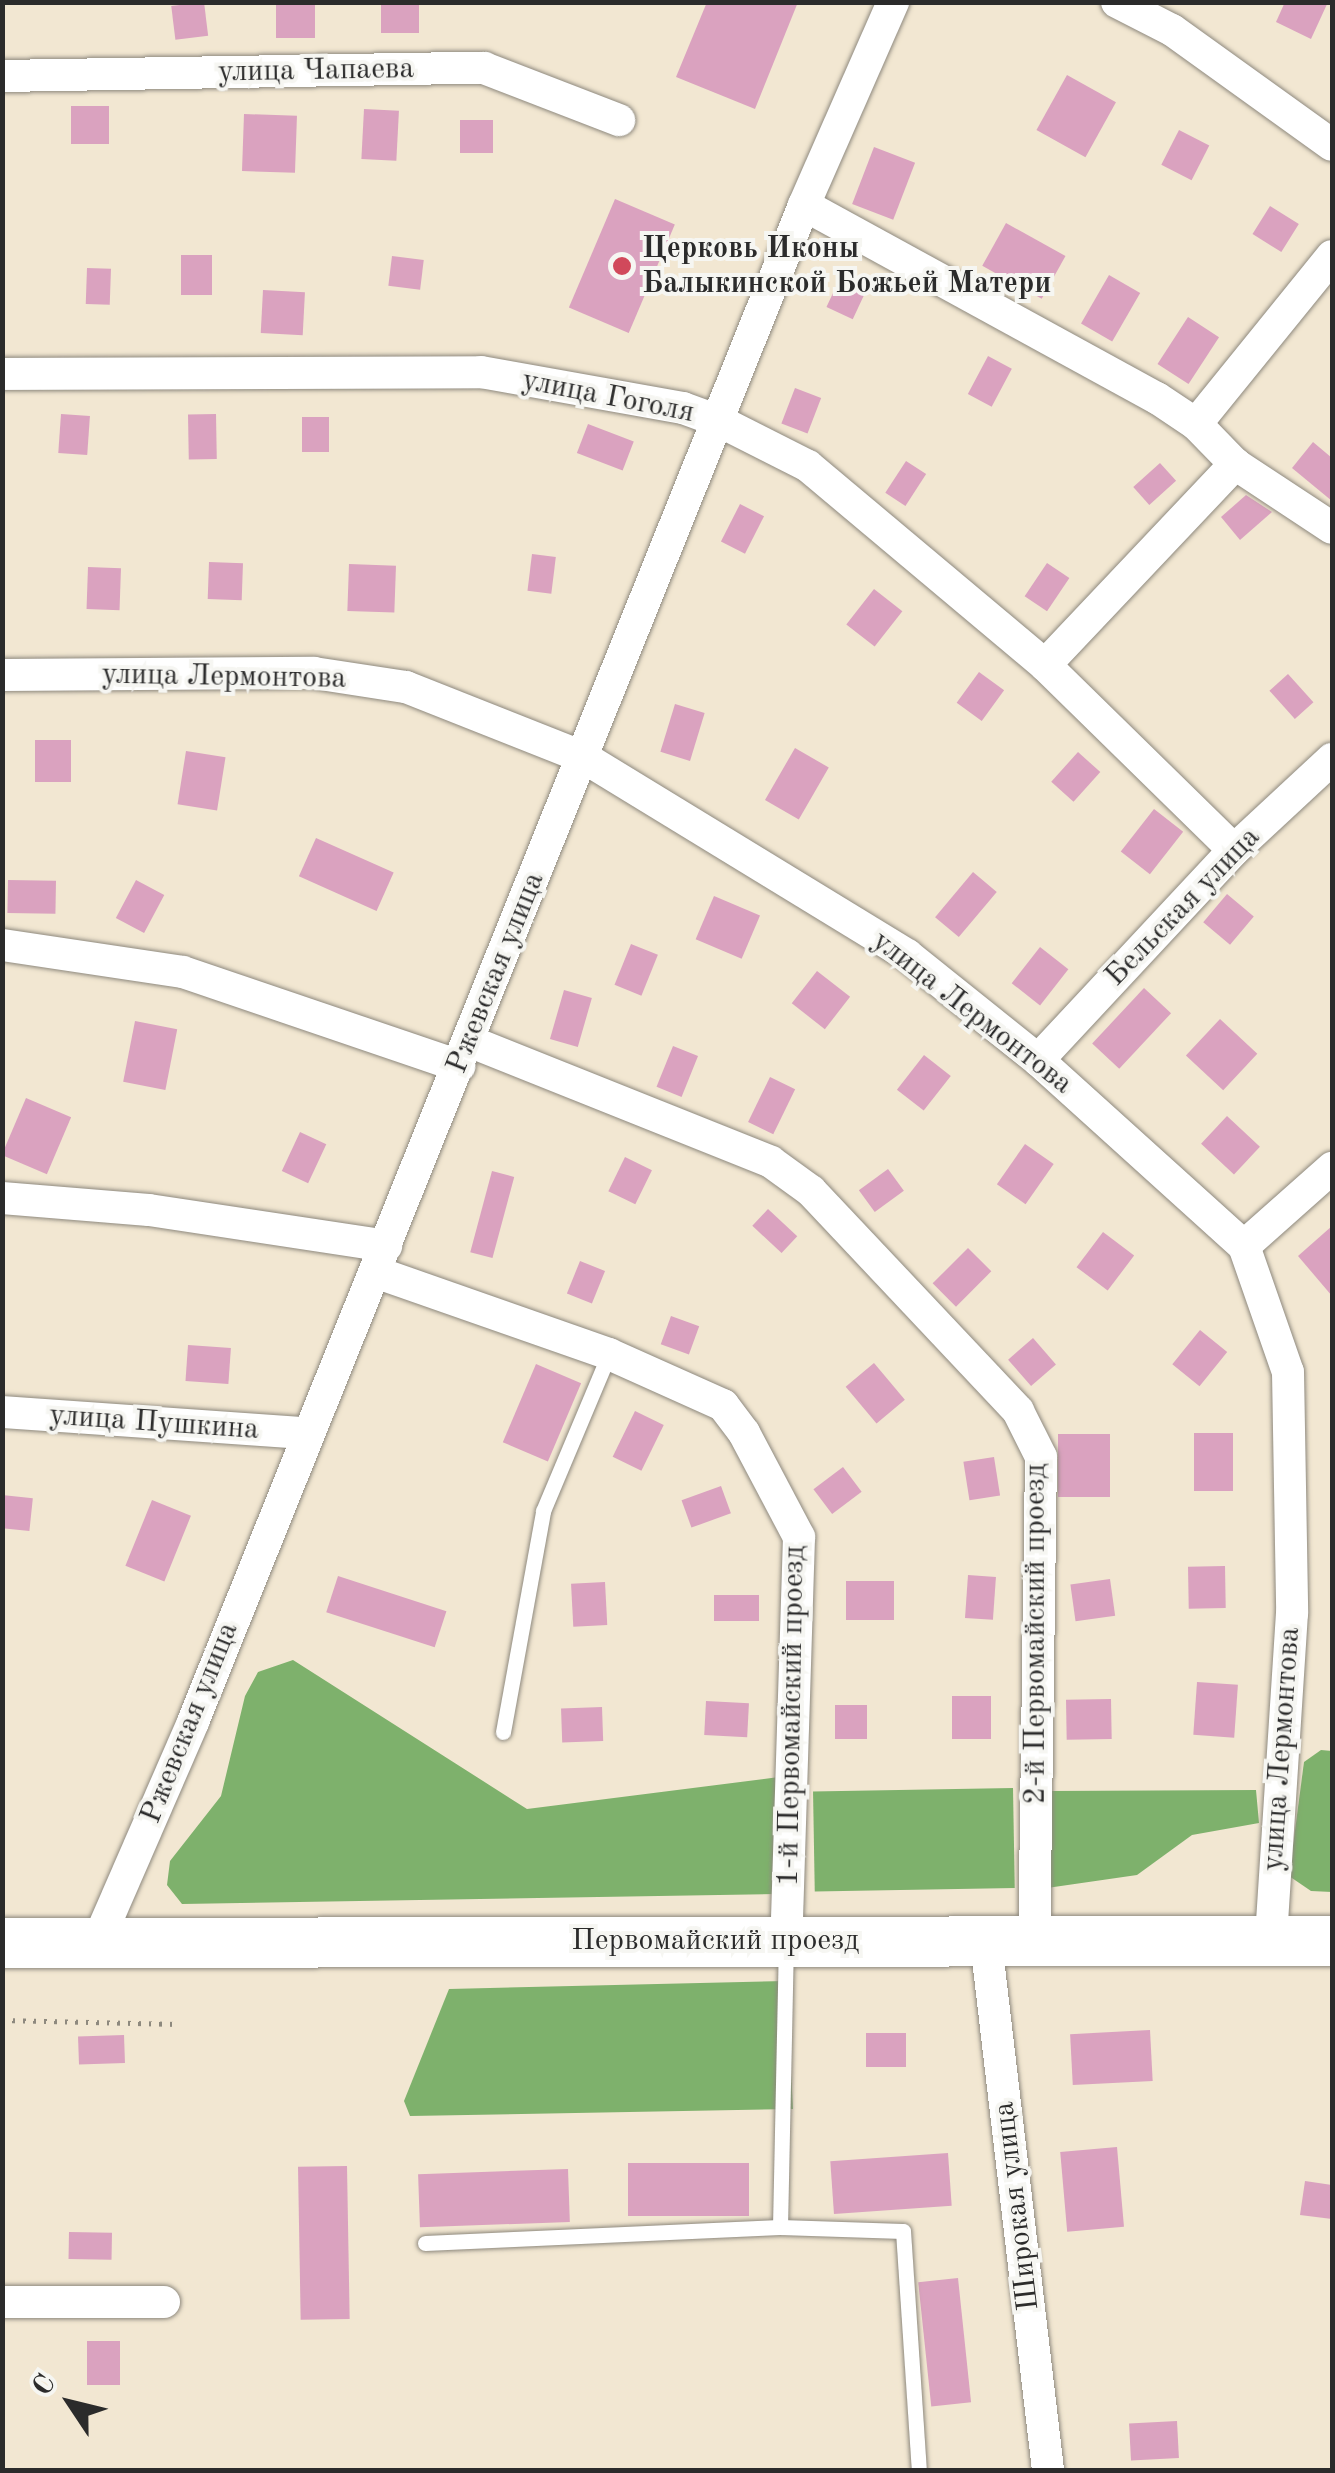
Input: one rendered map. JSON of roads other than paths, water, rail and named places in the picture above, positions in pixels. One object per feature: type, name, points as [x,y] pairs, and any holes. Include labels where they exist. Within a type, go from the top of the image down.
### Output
[{"type":"main road","name":"Первомайский проезд","points":[[2,1944],[1332,1941]]},
{"type":"street","name":"Ржевская улица","points":[[97,1943],[194,1722],[306,1433],[722,422],[804,205],[893,2]]},
{"type":"street","points":[[1117,2],[1172,30],[1332,144]]},
{"type":"street","name":"улица Чапаева","points":[[2,76],[484,68],[619,120]]},
{"type":"street","points":[[804,205],[1196,424],[1236,464],[1332,528]]},
{"type":"street","points":[[1196,424],[1332,256]]},
{"type":"street","name":"улица Гоголя","points":[[2,374],[481,372],[683,408],[722,422],[808,466],[1045,666],[1234,850]]},
{"type":"street","points":[[1045,666],[1236,464]]},
{"type":"street","name":"улица Лермонтова","points":[[2,675],[314,673],[406,687],[583,757],[907,955],[1038,1060],[1244,1246],[1288,1372],[1292,1614],[1271,1940]]},
{"type":"street","name":"Бельская улица","points":[[1038,1060],[1234,850],[1332,759]]},
{"type":"street","name":"2-й Первомайский проезд","points":[[2,945],[183,972],[464,1054],[771,1162],[811,1192],[1018,1411],[1041,1458],[1010,1940]]},
{"type":"street","points":[[1244,1246],[1332,1168]]},
{"type":"street","name":"1-й Первомайский проезд","points":[[2,1198],[148,1210],[380,1259],[723,1406],[798,1537],[786,1940]]},
{"type":"street","name":"улица Пушкина","points":[[2,1412],[306,1433]]},
{"type":"street","name":"Широкая улица","points":[[1010,1940],[1048,2470]]},
{"type":"street","points":[[2,2302],[164,2302]]},
{"type":"lane","points":[[503,1732],[543,1511],[609,1354]]},
{"type":"lane","points":[[780,2227],[786,1940]]},
{"type":"lane","points":[[425,2243],[780,2227],[903,2230],[919,2470]]},
{"type":"place","name":"Церковь Иконы Балыкинской Божьей Матери","points":[[622,266]]}]
